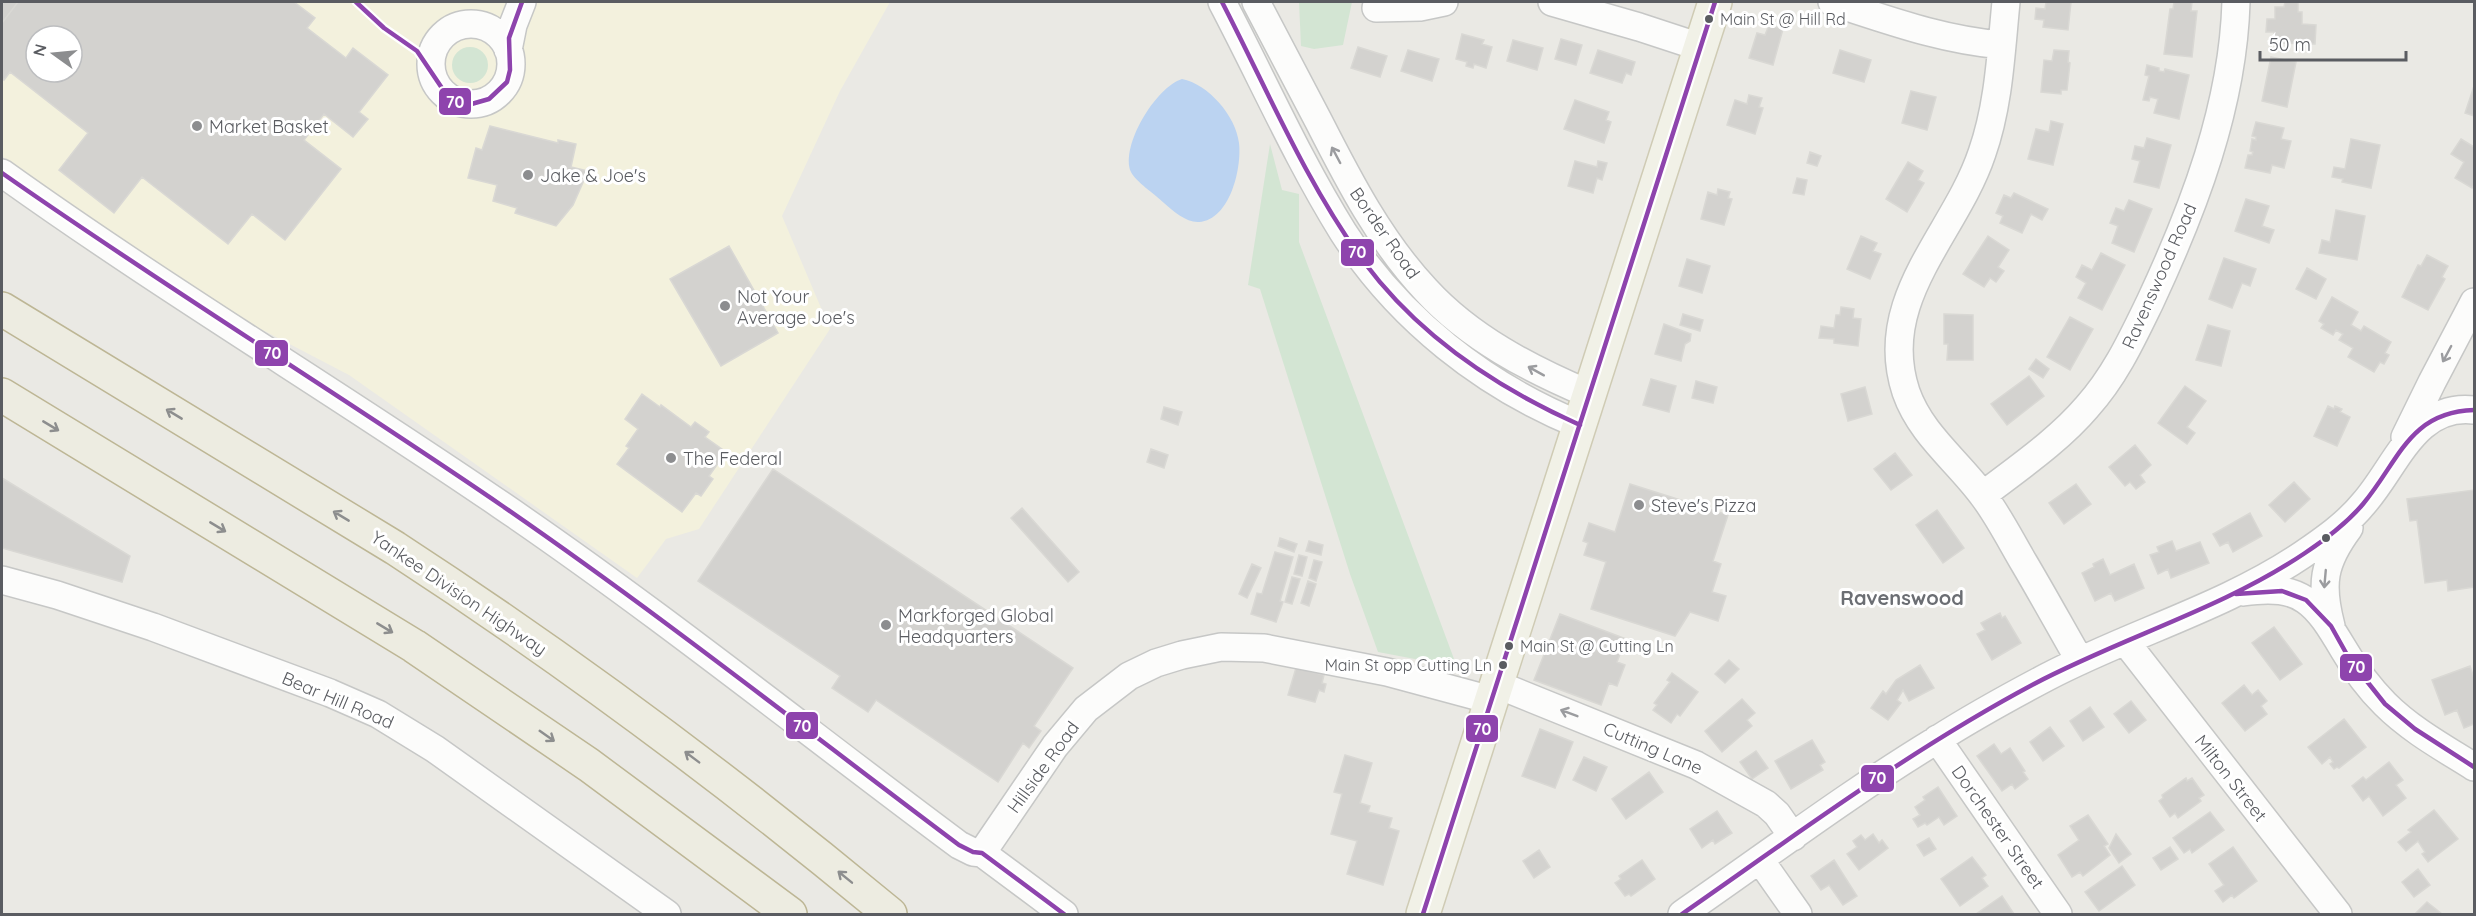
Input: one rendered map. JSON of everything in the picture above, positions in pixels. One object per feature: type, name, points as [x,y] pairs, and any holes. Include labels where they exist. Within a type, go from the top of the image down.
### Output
[{"type":"highway","name":"Yankee Division Highway","points":[[2,309],[457,588],[629,709],[743,795],[890,915]]},
{"type":"highway","points":[[2,395],[414,646],[590,765],[790,915]]},
{"type":"main road","points":[[1423,915],[1715,2]]},
{"type":"street","points":[[505,2],[470,23],[451,28],[441,36],[434,47],[431,67],[433,78],[445,95],[458,102],[471,104],[484,102],[497,94],[506,84],[511,70],[508,50],[513,25],[522,2]]},
{"type":"street","name":"Border Road","points":[[1222,2],[1318,189],[1344,233],[1387,291],[1438,340],[1474,368],[1537,406],[1580,425]]},
{"type":"street","name":"Border Road","points":[[1256,2],[1359,198],[1379,230],[1427,291],[1478,335],[1510,356],[1553,380],[1589,394]]},
{"type":"street","points":[[1376,8],[1420,7],[1444,2]]},
{"type":"street","points":[[1552,2],[1700,47]]},
{"type":"street","points":[[1832,2],[1932,34],[2002,45]]},
{"type":"street","points":[[2006,2],[1993,115],[1981,157],[1960,202],[1916,279],[1905,306],[1900,336],[1900,368],[1911,404],[1926,429],[1983,495],[2080,661]]},
{"type":"street","name":"Ravenswood Road","points":[[1983,495],[2066,429],[2086,408],[2113,373],[2127,349],[2170,259],[2200,183],[2232,53],[2236,2]]},
{"type":"street","points":[[470,23],[488,27],[499,34],[508,50]]},
{"type":"street","points":[[2,173],[92,238],[546,536],[959,845],[973,852],[982,853],[1064,915]]},
{"type":"street","points":[[2397,457],[2421,403],[2475,302]]},
{"type":"street","points":[[2331,626],[2324,585],[2327,565],[2336,545],[2414,433],[2432,419],[2455,411],[2475,410]]},
{"type":"street","points":[[1682,915],[1937,739],[2080,661],[2236,594],[2284,566],[2325,538],[2352,516],[2374,492]]},
{"type":"street","name":"Bear Hill Road","points":[[2,580],[50,593],[146,625],[330,693],[378,714],[435,748],[667,915]]},
{"type":"street","points":[[2236,594],[2267,590],[2290,592],[2306,600],[2331,626],[2350,660],[2385,704],[2415,729],[2475,767]]},
{"type":"street","name":"Milton Street","points":[[2125,641],[2338,915]]},
{"type":"street","name":"Hillside Road","points":[[982,853],[1055,746],[1086,710],[1129,676],[1176,656],[1221,647],[1264,648],[1494,692]]},
{"type":"street","name":"Cutting Lane","points":[[1494,692],[1643,742],[1688,760],[1766,804],[1777,814],[1793,837]]},
{"type":"street","name":"Dorchester Street","points":[[1937,739],[2058,915]]},
{"type":"street","points":[[1760,860],[1798,915]]},
{"type":"shaded area","points":[[2,2],[890,2],[840,91],[782,216],[830,329],[699,529],[666,539],[637,578],[349,375],[253,325],[111,234],[2,156]]},
{"type":"green space","points":[[1299,2],[1352,2],[1343,45],[1314,49],[1301,46]]},
{"type":"green space","points":[[470,47],[483,52],[488,65],[483,78],[470,83],[457,78],[452,65],[457,52]]},
{"type":"green space","points":[[1270,144],[1282,190],[1299,194],[1299,242],[1457,667],[1378,652],[1350,574],[1260,289],[1248,285]]},
{"type":"water","points":[[1182,79],[1192,82],[1211,94],[1227,112],[1239,143],[1236,178],[1226,203],[1210,219],[1199,222],[1180,216],[1141,184],[1133,176],[1129,161],[1135,133],[1152,105],[1172,84]]},
{"type":"building","points":[[18,2],[2,23],[2,4]]},
{"type":"building","name":"Market Basket","points":[[18,2],[294,2],[315,18],[307,28],[346,58],[353,48],[388,75],[359,112],[368,119],[353,137],[324,114],[304,140],[341,169],[285,240],[252,214],[228,244],[142,177],[114,213],[59,170],[88,133],[25,84],[84,84],[84,24],[24,24],[24,83],[10,72],[4,80],[2,78],[2,23]]},
{"type":"building","points":[[2046,2],[2071,2],[2068,30],[2043,27],[2044,20],[2035,19],[2036,8],[2045,9]]},
{"type":"building","points":[[2174,2],[2192,2],[2191,11],[2197,11],[2192,57],[2164,54],[2170,9],[2173,9]]},
{"type":"building","points":[[2285,2],[2298,2],[2298,12],[2302,12],[2302,24],[2316,25],[2315,44],[2274,43],[2274,32],[2266,32],[2267,19],[2275,19],[2275,7],[2284,7]]},
{"type":"building","points":[[1769,25],[1783,29],[1773,65],[1749,58],[1757,33],[1765,35]]},
{"type":"building","points":[[1462,34],[1484,40],[1482,44],[1492,47],[1486,68],[1474,64],[1473,68],[1466,66],[1467,62],[1456,59]]},
{"type":"building","points":[[1561,39],[1582,45],[1576,65],[1555,59]]},
{"type":"building","points":[[1513,40],[1543,48],[1537,70],[1507,61]]},
{"type":"building","points":[[1358,47],[1387,56],[1380,77],[1351,68]]},
{"type":"building","points":[[1408,50],[1439,59],[1432,81],[1401,71]]},
{"type":"building","points":[[1598,50],[1635,62],[1631,75],[1626,73],[1622,83],[1590,73]]},
{"type":"building","points":[[1840,50],[1871,60],[1864,82],[1833,73]]},
{"type":"building","points":[[2054,50],[2069,51],[2067,90],[2061,90],[2061,94],[2041,92],[2044,60],[2052,61]]},
{"type":"building","points":[[2271,57],[2296,62],[2287,107],[2262,101]]},
{"type":"building","points":[[2147,65],[2159,68],[2159,71],[2164,72],[2165,69],[2189,75],[2179,119],[2154,113],[2158,99],[2150,97],[2149,101],[2143,100],[2149,76],[2145,75]]},
{"type":"building","points":[[2474,86],[2474,116],[2465,113]]},
{"type":"building","points":[[1911,91],[1936,97],[1927,130],[1902,123]]},
{"type":"building","points":[[1749,95],[1762,98],[1759,107],[1763,108],[1755,134],[1727,125],[1735,100],[1747,104]]},
{"type":"building","points":[[1575,100],[1609,112],[1606,120],[1611,122],[1604,143],[1564,129]]},
{"type":"building","points":[[2051,121],[2063,124],[2053,165],[2028,159],[2036,129],[2049,132]]},
{"type":"building","points":[[2256,122],[2284,128],[2281,139],[2291,141],[2284,168],[2272,165],[2270,173],[2245,168],[2248,155],[2252,155],[2253,152],[2250,151],[2252,139],[2256,140],[2256,137],[2252,136]]},
{"type":"building","name":"Jake & Joe's","points":[[490,126],[558,143],[558,140],[576,144],[571,167],[588,171],[573,205],[556,226],[515,213],[517,208],[493,201],[497,185],[468,178],[476,148],[482,150]]},
{"type":"building","points":[[2147,138],[2171,145],[2159,188],[2134,182],[2140,161],[2132,159],[2135,146],[2144,148]]},
{"type":"building","points":[[2351,139],[2380,145],[2371,188],[2342,182],[2343,179],[2332,177],[2334,167],[2345,169]]},
{"type":"building","points":[[2461,139],[2474,147],[2474,185],[2472,188],[2455,178],[2464,162],[2451,154]]},
{"type":"building","points":[[1810,152],[1821,156],[1817,166],[1807,163]]},
{"type":"building","points":[[1575,161],[1597,167],[1598,161],[1607,163],[1602,180],[1597,178],[1593,193],[1568,186]]},
{"type":"building","points":[[1908,162],[1923,171],[1918,180],[1924,183],[1907,212],[1886,199]]},
{"type":"building","points":[[1797,178],[1807,180],[1804,195],[1793,193]]},
{"type":"building","points":[[1718,189],[1730,192],[1728,198],[1732,199],[1724,225],[1701,219],[1708,192],[1717,195]]},
{"type":"building","points":[[2014,193],[2048,209],[2042,220],[2031,214],[2022,233],[2000,223],[2003,216],[1996,213],[2004,195],[2011,198]]},
{"type":"building","points":[[2246,199],[2269,206],[2262,226],[2274,230],[2269,243],[2235,231]]},
{"type":"building","points":[[2129,200],[2152,209],[2134,252],[2112,243],[2118,226],[2110,223],[2116,208],[2124,211]]},
{"type":"building","points":[[2336,210],[2365,216],[2357,260],[2319,253],[2322,240],[2330,242]]},
{"type":"building","points":[[1861,236],[1877,243],[1873,251],[1881,254],[1870,279],[1847,269]]},
{"type":"building","points":[[1988,236],[2009,250],[1998,267],[2004,271],[1996,282],[1990,278],[1984,287],[1963,274]]},
{"type":"building","name":"Not Your Average Joe's","points":[[729,246],[778,333],[721,366],[670,279]]},
{"type":"building","points":[[2101,253],[2125,265],[2102,310],[2078,298],[2086,283],[2076,277],[2082,265],[2092,270]]},
{"type":"building","points":[[2427,255],[2448,266],[2442,277],[2445,279],[2428,310],[2402,297],[2418,265],[2421,266]]},
{"type":"building","points":[[2224,258],[2256,269],[2250,286],[2242,283],[2232,308],[2209,299]]},
{"type":"building","points":[[1687,259],[1710,266],[1702,293],[1679,286]]},
{"type":"building","points":[[2307,268],[2326,279],[2316,299],[2296,289]]},
{"type":"building","points":[[2332,297],[2358,312],[2351,325],[2361,331],[2364,326],[2391,342],[2385,353],[2389,355],[2384,364],[2380,362],[2374,372],[2348,357],[2353,348],[2339,340],[2343,334],[2336,330],[2333,335],[2321,328],[2324,324],[2319,321]]},
{"type":"building","points":[[1841,307],[1854,309],[1853,318],[1861,319],[1858,346],[1834,343],[1834,339],[1819,338],[1821,326],[1834,328],[1836,315],[1840,315]]},
{"type":"building","points":[[1683,314],[1703,320],[1700,331],[1680,325]]},
{"type":"building","points":[[1944,314],[1973,315],[1973,360],[1947,360],[1948,344],[1944,344]]},
{"type":"building","points":[[2070,317],[2093,329],[2070,370],[2047,357]]},
{"type":"building","points":[[1664,324],[1691,334],[1690,341],[1685,344],[1681,361],[1655,354]]},
{"type":"building","points":[[2208,325],[2230,331],[2221,366],[2196,360]]},
{"type":"building","points":[[2036,359],[2049,369],[2043,378],[2029,369]]},
{"type":"building","points":[[2029,376],[2044,396],[2007,425],[1991,404]]},
{"type":"building","points":[[1651,379],[1676,386],[1669,412],[1643,405]]},
{"type":"building","points":[[1696,381],[1717,387],[1713,403],[1692,398]]},
{"type":"building","points":[[2185,386],[2206,401],[2187,427],[2195,433],[2187,444],[2158,423]]},
{"type":"building","points":[[1865,387],[1872,414],[1848,421],[1841,394]]},
{"type":"building","name":"The Federal","points":[[642,394],[691,427],[695,422],[709,432],[705,437],[726,452],[709,476],[713,479],[701,496],[696,493],[682,512],[617,464],[629,448],[626,446],[638,429],[625,419]]},
{"type":"building","points":[[2328,406],[2342,409],[2340,412],[2350,417],[2337,446],[2314,436]]},
{"type":"building","points":[[1164,407],[1182,412],[1178,425],[1161,419]]},
{"type":"building","points":[[2135,445],[2151,465],[2140,475],[2145,482],[2136,489],[2130,482],[2125,486],[2109,467]]},
{"type":"building","points":[[1151,449],[1168,455],[1164,468],[1147,462]]},
{"type":"building","points":[[1895,453],[1912,475],[1891,490],[1874,469]]},
{"type":"building","name":"Markforged Global Headquarters","points":[[773,469],[1073,668],[1034,726],[1041,731],[1029,748],[1023,743],[998,782],[876,700],[868,712],[832,688],[840,676],[698,581]]},
{"type":"building","points":[[2,478],[130,556],[122,582],[2,548]]},
{"type":"building","points":[[2294,482],[2310,499],[2285,522],[2269,505]]},
{"type":"building","points":[[1630,484],[1728,515],[1713,561],[1721,564],[1712,592],[1726,596],[1718,621],[1690,612],[1675,636],[1591,609],[1606,562],[1584,555],[1588,543],[1583,541],[1589,523],[1615,532]]},
{"type":"building","points":[[2076,484],[2091,504],[2064,524],[2049,503]]},
{"type":"building","points":[[2474,490],[2474,587],[2448,591],[2447,580],[2425,583],[2417,520],[2410,521],[2407,499]]},
{"type":"building","points":[[1022,508],[1079,572],[1068,582],[1011,518]]},
{"type":"building","points":[[1937,510],[1964,548],[1943,563],[1916,525]]},
{"type":"building","points":[[2250,513],[2262,536],[2233,552],[2228,542],[2220,546],[2213,534]]},
{"type":"building","points":[[1280,538],[1297,544],[1294,552],[1278,546]]},
{"type":"building","points":[[1309,541],[1323,545],[1321,555],[1306,551]]},
{"type":"building","points":[[2172,541],[2176,551],[2200,542],[2209,563],[2171,578],[2168,569],[2158,574],[2150,555],[2159,552],[2157,547]]},
{"type":"building","points":[[1275,552],[1293,557],[1276,622],[1251,614],[1257,593],[1262,594]]},
{"type":"building","points":[[1299,555],[1307,557],[1302,576],[1294,574]]},
{"type":"building","points":[[2103,559],[2110,575],[2134,564],[2144,588],[2115,601],[2111,593],[2095,601],[2082,573]]},
{"type":"building","points":[[1314,560],[1322,562],[1316,581],[1309,578]]},
{"type":"building","points":[[1252,564],[1261,568],[1247,598],[1239,594]]},
{"type":"building","points":[[1292,577],[1300,579],[1292,604],[1285,602]]},
{"type":"building","points":[[1308,581],[1316,584],[1309,606],[1301,603]]},
{"type":"building","points":[[2000,613],[2002,618],[2005,616],[2021,643],[1992,660],[1977,634],[1985,630],[1981,623]]},
{"type":"building","points":[[1560,614],[1626,639],[1617,662],[1625,665],[1617,686],[1609,683],[1601,705],[1534,680]]},
{"type":"building","points":[[2274,627],[2302,664],[2280,680],[2252,643]]},
{"type":"building","points":[[1729,660],[1739,669],[1725,683],[1715,674]]},
{"type":"building","points":[[1920,665],[1934,688],[1909,701],[1903,690],[1897,700],[1901,703],[1888,720],[1871,708],[1883,691],[1886,694],[1896,680]]},
{"type":"building","points":[[2470,666],[2474,678],[2474,724],[2464,728],[2457,710],[2445,715],[2432,680]]},
{"type":"building","points":[[1296,668],[1324,675],[1322,683],[1326,684],[1324,692],[1319,690],[1315,702],[1288,695]]},
{"type":"building","points":[[1672,673],[1698,692],[1680,716],[1677,714],[1671,723],[1653,710],[1657,705],[1654,703],[1670,682],[1667,680]]},
{"type":"building","points":[[2244,685],[2252,695],[2258,690],[2267,701],[2261,706],[2267,714],[2245,731],[2222,703]]},
{"type":"building","points":[[1742,699],[1755,713],[1747,720],[1752,726],[1722,752],[1705,731]]},
{"type":"building","points":[[2131,701],[2146,720],[2129,733],[2114,714]]},
{"type":"building","points":[[2090,707],[2104,727],[2083,741],[2070,721]]},
{"type":"building","points":[[2344,719],[2366,747],[2339,768],[2334,769],[2330,764],[2333,762],[2330,757],[2322,764],[2308,747]]},
{"type":"building","points":[[2050,727],[2064,746],[2043,761],[2030,742]]},
{"type":"building","points":[[1540,729],[1573,742],[1555,788],[1522,776]]},
{"type":"building","points":[[1812,740],[1825,762],[1820,765],[1823,770],[1791,789],[1775,761]]},
{"type":"building","points":[[1994,744],[2001,754],[2010,748],[2025,771],[2023,772],[2028,779],[2015,789],[2012,784],[2002,791],[1977,756]]},
{"type":"building","points":[[1756,751],[1768,768],[1752,779],[1740,762]]},
{"type":"building","points":[[1345,755],[1372,763],[1360,803],[1370,806],[1368,812],[1392,818],[1389,828],[1399,831],[1383,885],[1347,874],[1357,841],[1331,834],[1342,794],[1334,792]]},
{"type":"building","points":[[1584,757],[1607,767],[1596,791],[1573,780]]},
{"type":"building","points":[[2389,762],[2403,780],[2396,785],[2406,798],[2383,816],[2369,796],[2363,801],[2352,786],[2363,777],[2366,780]]},
{"type":"building","points":[[1649,772],[1663,792],[1626,819],[1612,799]]},
{"type":"building","points":[[2186,778],[2187,781],[2192,778],[2204,795],[2199,798],[2201,801],[2178,818],[2175,813],[2170,817],[2159,801],[2163,798],[2162,795]]},
{"type":"building","points":[[1938,787],[1957,816],[1944,825],[1939,817],[1927,825],[1925,823],[1918,827],[1913,819],[1920,815],[1915,807],[1925,800],[1923,797]]},
{"type":"building","points":[[2434,810],[2458,839],[2428,862],[2422,854],[2425,852],[2418,841],[2406,851],[2398,842],[2411,832],[2408,830]]},
{"type":"building","points":[[1717,811],[1732,833],[1715,844],[1713,840],[1702,848],[1690,829]]},
{"type":"building","points":[[2210,812],[2224,830],[2192,853],[2190,849],[2184,853],[2173,838]]},
{"type":"building","points":[[2088,815],[2108,844],[2104,846],[2110,855],[2083,876],[2080,872],[2072,877],[2058,855],[2079,840],[2070,826]]},
{"type":"building","points":[[1873,834],[1879,843],[1882,840],[1888,848],[1859,870],[1847,854],[1857,847],[1853,841],[1861,835],[1865,840]]},
{"type":"building","points":[[2116,834],[2131,854],[2119,863],[2109,848]]},
{"type":"building","points":[[1929,838],[1936,849],[1924,856],[1917,845]]},
{"type":"building","points":[[2170,847],[2178,859],[2161,870],[2153,858]]},
{"type":"building","points":[[2233,847],[2257,881],[2234,898],[2232,895],[2223,902],[2215,891],[2224,885],[2209,864]]},
{"type":"building","points":[[1539,850],[1550,867],[1534,878],[1523,861]]},
{"type":"building","points":[[1972,857],[1986,875],[1982,878],[1988,886],[1960,906],[1941,879]]},
{"type":"building","points":[[1642,860],[1655,879],[1631,896],[1629,894],[1625,896],[1615,883],[1621,879],[1619,876]]},
{"type":"building","points":[[1834,860],[1857,896],[1843,905],[1829,885],[1821,890],[1811,876]]},
{"type":"building","points":[[2122,866],[2135,885],[2099,911],[2085,892]]},
{"type":"building","points":[[2418,869],[2430,885],[2414,897],[2402,882]]},
{"type":"building","points":[[2002,896],[2014,914],[1976,914]]},
{"type":"building","points":[[2427,902],[2442,914],[2415,914]]},
{"type":"transit line","name":"70","points":[[356,2],[384,28],[417,51],[448,97],[457,103],[468,105],[489,99],[507,82],[510,70],[509,38],[522,2]]},
{"type":"transit line","name":"70","points":[[1222,2],[1305,168],[1343,232],[1386,289],[1435,336],[1490,377],[1580,425]]},
{"type":"transit line","name":"70","points":[[1423,914],[1715,2]]},
{"type":"transit line","name":"70","points":[[2,173],[560,546],[959,845],[973,852],[982,853],[1064,914]]},
{"type":"transit line","name":"70","points":[[1682,914],[1898,765],[1988,710],[2068,667],[2206,607],[2273,573],[2305,553],[2357,511],[2420,429],[2434,419],[2452,413],[2474,410]]},
{"type":"transit line","name":"70","points":[[2236,594],[2282,591],[2306,600],[2331,626],[2350,660],[2385,704],[2415,729],[2474,767]]},
{"type":"place","name":"Main St @ Hill Rd","points":[[1709,19]]},
{"type":"place","name":"Market Basket","points":[[197,126]]},
{"type":"place","name":"Jake & Joe's","points":[[528,175]]},
{"type":"place","name":"Not Your Average Joe's","points":[[725,306]]},
{"type":"place","name":"The Federal","points":[[671,458]]},
{"type":"place","name":"Steve's Pizza","points":[[1639,505]]},
{"type":"place","name":"Markforged Global Headquarters","points":[[886,625]]},
{"type":"place","name":"Main St @ Cutting Ln","points":[[1509,646]]},
{"type":"place","name":"Main St opp Cutting Ln","points":[[1503,665]]},
{"type":"district","name":"Ravenswood","points":[[1902,597]]}]
